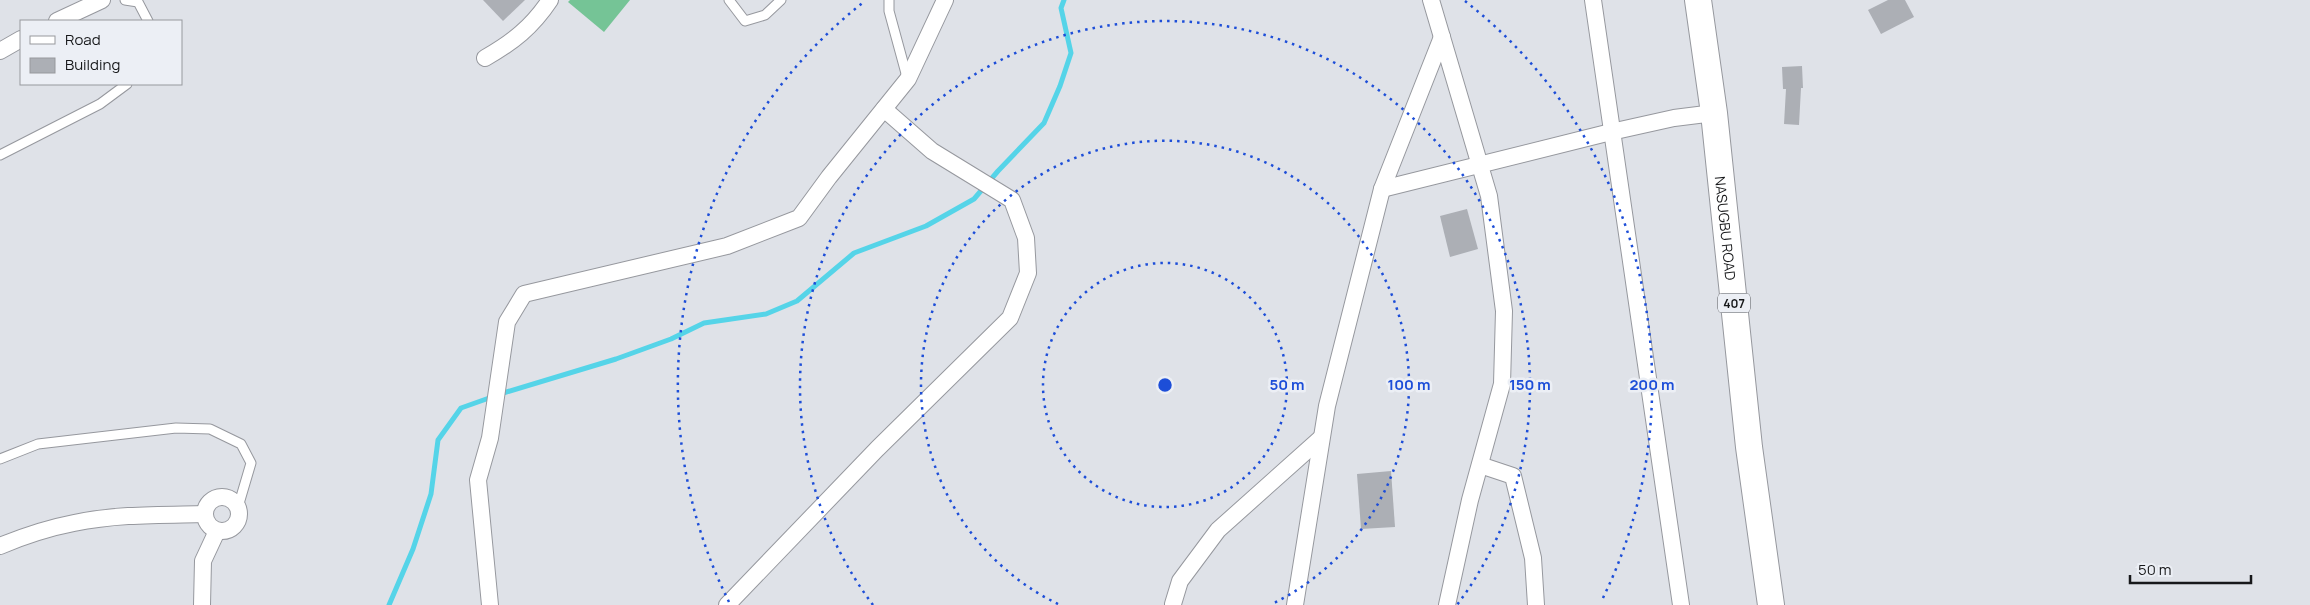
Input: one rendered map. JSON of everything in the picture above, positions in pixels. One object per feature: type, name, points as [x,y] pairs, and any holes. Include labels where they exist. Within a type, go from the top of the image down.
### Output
[{"type":"main road","name":"NASUGBU ROAD","points":[[1698,0],[1714,113],[1749,447],[1771,605]]},
{"type":"street","points":[[59,20],[102,0]]},
{"type":"street","points":[[485,58],[512,43],[539,17],[550,0]]},
{"type":"street","points":[[490,605],[478,480],[490,438],[507,322],[524,294],[727,246],[799,218],[829,177],[908,79],[945,0]]},
{"type":"street","points":[[1431,0],[1489,196],[1504,311],[1502,384],[1480,465],[1447,605]]},
{"type":"street","points":[[1593,0],[1681,605]]},
{"type":"street","points":[[1295,605],[1327,406],[1382,189],[1442,37]]},
{"type":"street","points":[[0,51],[20,40]]},
{"type":"street","points":[[727,605],[877,449],[1010,318],[1028,273],[1026,238],[1012,200],[932,151],[884,108]]},
{"type":"street","points":[[1382,189],[1611,132],[1674,118],[1714,113]]},
{"type":"street","points":[[1175,605],[1180,581],[1218,530],[1321,438]]},
{"type":"street","points":[[1480,465],[1513,476],[1533,558],[1536,605]]},
{"type":"street","points":[[217,498],[229,499],[238,507],[239,518],[234,527],[224,531],[217,531],[207,523],[205,514],[210,502],[217,498]]},
{"type":"street","points":[[0,546],[32,533],[74,523],[117,517],[205,514]]},
{"type":"street","points":[[202,605],[203,561],[217,531]]},
{"type":"lane","points":[[125,0],[138,2],[147,20]]},
{"type":"lane","points":[[729,0],[745,20],[765,15],[781,0]]},
{"type":"lane","points":[[889,0],[888,11],[908,79]]},
{"type":"lane","points":[[0,155],[100,104],[125,85]]},
{"type":"lane","points":[[0,459],[38,444],[176,428],[210,429],[241,444],[251,463],[238,507]]},
{"type":"green space","points":[[570,0],[630,0],[604,32],[568,2]]},
{"type":"building","points":[[483,0],[525,0],[503,21]]},
{"type":"building","points":[[1888,0],[1905,0],[1914,17],[1881,34],[1868,10]]},
{"type":"building","points":[[1802,66],[1803,88],[1801,88],[1799,125],[1784,124],[1786,89],[1783,89],[1782,67]]},
{"type":"building","points":[[1467,209],[1478,249],[1450,257],[1440,216]]},
{"type":"building","points":[[1391,471],[1395,527],[1361,529],[1357,474]]},
{"type":"waterway","points":[[500,394],[616,359],[671,339],[704,323],[766,314],[797,301],[854,253],[926,226],[974,199],[1044,123],[1060,86],[1071,53],[1061,8],[1064,0]]},
{"type":"waterway","points":[[389,605],[413,549],[431,494],[438,440],[461,408],[492,397]]}]
